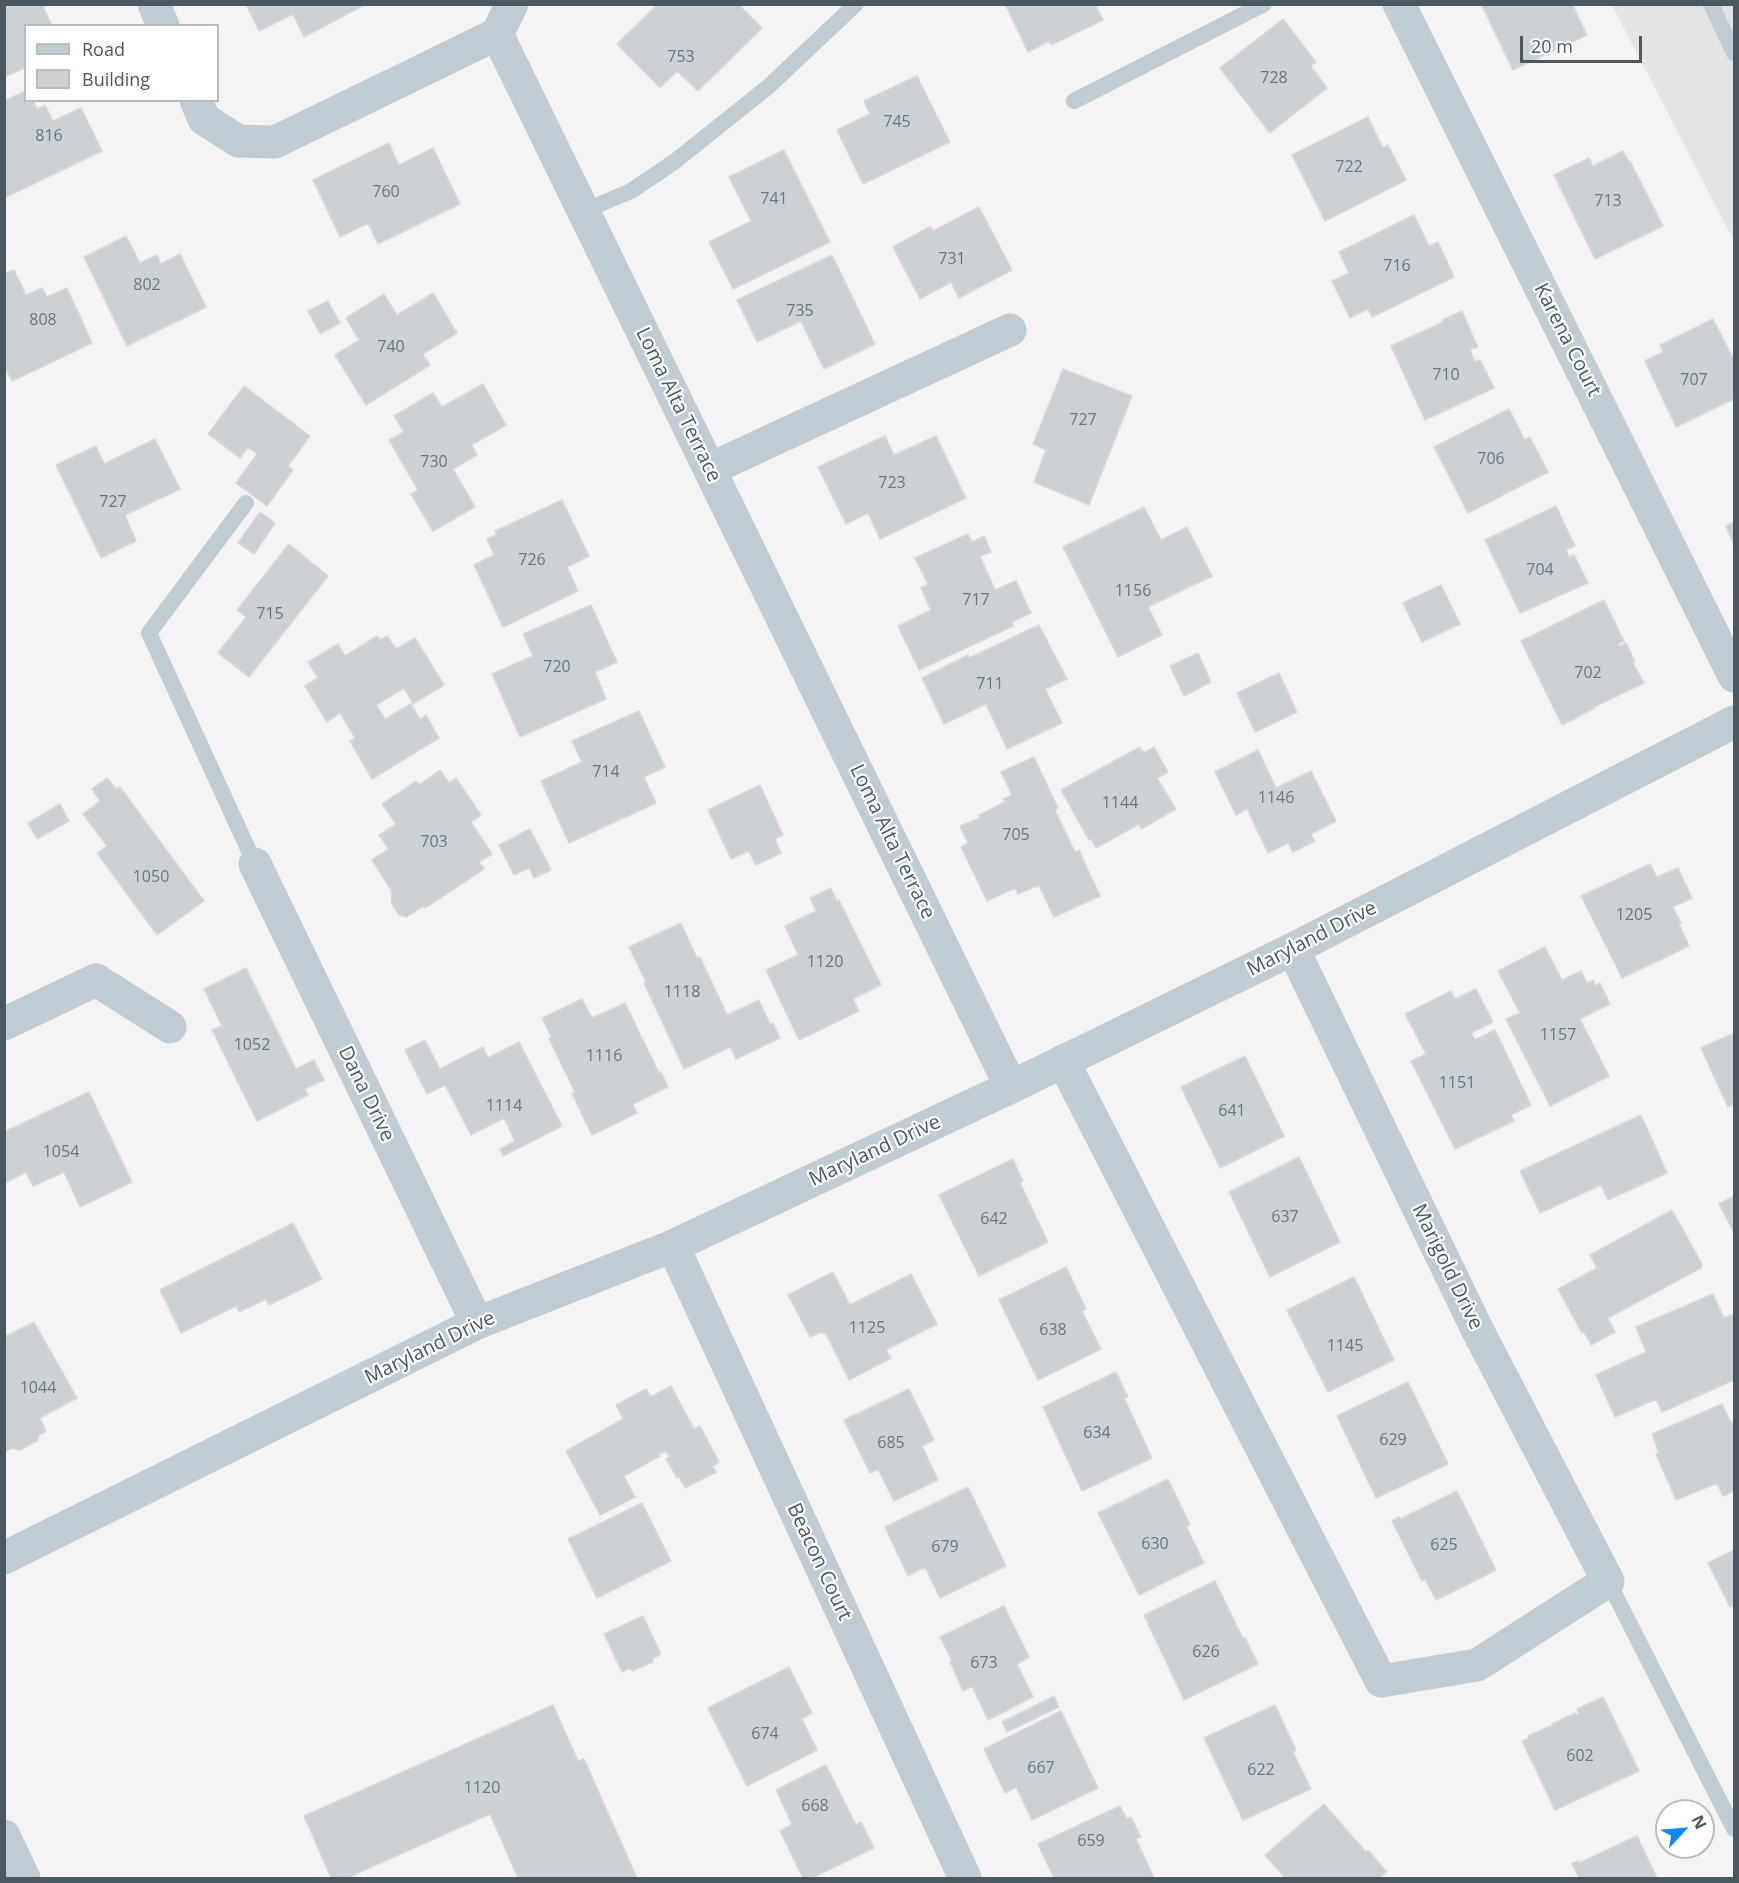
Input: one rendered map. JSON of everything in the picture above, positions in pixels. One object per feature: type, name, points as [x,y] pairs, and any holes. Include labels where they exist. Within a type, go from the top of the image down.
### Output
[{"type":"street","points":[[154,4],[162,24]]},
{"type":"street","points":[[197,102],[204,119],[238,141],[275,142],[497,34],[512,4]]},
{"type":"street","name":"Karena Court","points":[[1399,4],[1734,676]]},
{"type":"street","name":"Loma Alta Terrace","points":[[497,34],[1011,1087]]},
{"type":"street","points":[[710,469],[1010,330]]},
{"type":"street","name":"Maryland Drive","points":[[4,1558],[477,1323],[673,1246],[1011,1087],[1293,949],[1734,722]]},
{"type":"street","name":"Dana Drive","points":[[255,864],[477,1323]]},
{"type":"street","name":"Marigold Drive","points":[[1293,949],[1478,1331],[1608,1581]]},
{"type":"street","points":[[4,1024],[96,980],[170,1027]]},
{"type":"street","points":[[1063,1061],[1381,1681],[1477,1665],[1608,1581]]},
{"type":"street","name":"Beacon Court","points":[[673,1246],[964,1878]]},
{"type":"street","points":[[4,1836],[24,1878]]},
{"type":"lane","points":[[584,211],[631,191],[674,162],[768,87],[856,4]]},
{"type":"lane","points":[[1074,101],[1264,4]]},
{"type":"lane","points":[[1711,4],[1734,53]]},
{"type":"lane","points":[[246,503],[149,633],[255,864]]},
{"type":"lane","points":[[1608,1581],[1734,1829]]},
{"type":"shaded area","points":[[1612,5],[1734,5],[1734,241]]},
{"type":"building","points":[[12,4],[42,4],[51,24],[24,24],[24,68],[4,77],[4,8]]},
{"type":"building","points":[[246,4],[366,4],[304,37],[293,14],[259,31]]},
{"type":"building","points":[[658,4],[738,4],[762,28],[698,91],[677,71],[660,88],[617,44]]},
{"type":"building","points":[[1005,4],[1095,4],[1103,20],[1051,45],[1049,41],[1028,52]]},
{"type":"building","points":[[1481,4],[1572,4],[1587,35],[1513,70]]},
{"type":"building","points":[[1283,19],[1316,62],[1311,66],[1327,88],[1270,133],[1220,68]]},
{"type":"building","points":[[917,76],[950,142],[863,184],[837,130],[870,114],[864,101]]},
{"type":"building","points":[[24,92],[24,102],[34,102],[37,109],[45,105],[53,121],[81,108],[102,151],[4,198],[4,101]]},
{"type":"building","points":[[1368,117],[1383,148],[1388,145],[1406,180],[1325,221],[1292,155]]},
{"type":"building","points":[[389,143],[399,165],[433,148],[460,204],[378,244],[368,223],[340,237],[313,180]]},
{"type":"building","points":[[784,150],[830,242],[733,289],[709,242],[751,221],[729,177]]},
{"type":"building","points":[[1623,151],[1663,226],[1595,259],[1554,175],[1589,158],[1593,166]]},
{"type":"building","points":[[979,207],[1012,270],[959,298],[951,282],[920,299],[893,247],[931,226],[933,231]]},
{"type":"building","points":[[1414,215],[1429,246],[1438,242],[1454,277],[1372,317],[1368,309],[1350,318],[1332,281],[1349,273],[1339,252]]},
{"type":"building","points":[[126,236],[140,263],[157,255],[161,264],[180,254],[206,307],[127,346],[84,257]]},
{"type":"building","points":[[832,255],[875,344],[824,369],[801,321],[757,342],[737,300]]},
{"type":"building","points":[[14,270],[26,295],[42,288],[47,297],[67,288],[92,343],[12,381],[4,365],[4,274]]},
{"type":"building","points":[[433,293],[457,333],[423,354],[430,365],[366,405],[335,355],[359,340],[346,318],[384,294],[397,315]]},
{"type":"building","points":[[328,301],[340,323],[320,334],[308,311]]},
{"type":"building","points":[[1462,311],[1478,347],[1470,350],[1475,362],[1480,360],[1494,388],[1425,420],[1391,346]]},
{"type":"building","points":[[1713,319],[1734,360],[1734,399],[1676,427],[1645,361],[1663,352],[1660,345]]},
{"type":"building","points":[[1063,369],[1132,396],[1089,505],[1034,482],[1046,450],[1033,444]]},
{"type":"building","points":[[483,384],[506,425],[472,445],[477,455],[453,469],[475,507],[433,531],[411,494],[418,490],[389,440],[404,432],[394,416],[433,393],[442,407]]},
{"type":"building","points":[[244,386],[310,436],[288,466],[293,470],[267,506],[236,483],[257,454],[248,447],[240,458],[208,434]]},
{"type":"building","points":[[1509,409],[1525,440],[1530,437],[1548,472],[1468,513],[1434,447]]},
{"type":"building","points":[[885,436],[894,455],[936,436],[966,498],[880,539],[868,513],[846,524],[818,467]]},
{"type":"building","points":[[155,439],[180,489],[125,515],[136,541],[101,558],[56,465],[96,446],[104,464]]},
{"type":"building","points":[[562,500],[589,556],[567,567],[578,591],[503,627],[474,565],[494,555],[487,539],[496,535],[495,531]]},
{"type":"building","points":[[1556,506],[1575,546],[1566,550],[1569,557],[1574,555],[1588,583],[1520,613],[1485,540]]},
{"type":"building","points":[[1144,507],[1161,540],[1187,527],[1212,576],[1148,607],[1162,635],[1118,657],[1063,547]]},
{"type":"building","points":[[260,512],[275,523],[254,554],[238,543]]},
{"type":"building","points":[[1734,522],[1734,545],[1726,526]]},
{"type":"building","points":[[968,534],[972,542],[984,536],[991,552],[980,556],[995,590],[1016,581],[1031,613],[1012,622],[1013,626],[919,670],[898,626],[931,610],[921,588],[928,584],[915,558]]},
{"type":"building","points":[[289,544],[328,576],[249,677],[218,653],[246,617],[237,610]]},
{"type":"building","points":[[1441,585],[1460,624],[1422,642],[1403,603]]},
{"type":"building","points":[[1604,600],[1624,641],[1618,644],[1620,646],[1626,643],[1635,662],[1633,663],[1644,683],[1562,725],[1521,641]]},
{"type":"building","points":[[591,605],[617,662],[595,672],[606,699],[520,737],[492,674],[533,656],[523,634]]},
{"type":"building","points":[[1039,625],[1067,679],[1045,689],[1062,723],[1007,749],[986,704],[944,724],[922,678],[968,655],[969,658]]},
{"type":"building","points":[[377,636],[380,640],[387,636],[396,649],[415,638],[444,685],[413,704],[404,688],[376,705],[385,719],[411,704],[420,719],[426,715],[439,738],[372,779],[350,741],[355,738],[340,713],[327,722],[305,686],[318,678],[308,662],[338,644],[345,656]]},
{"type":"building","points":[[1198,653],[1211,682],[1184,696],[1170,666]]},
{"type":"building","points":[[1279,673],[1297,712],[1255,732],[1237,693]]},
{"type":"building","points":[[639,711],[665,767],[644,777],[656,803],[569,843],[541,781],[582,762],[572,741]]},
{"type":"building","points":[[1140,747],[1144,753],[1154,747],[1168,772],[1157,778],[1176,809],[1141,829],[1139,824],[1096,848],[1091,839],[1089,840],[1061,790]]},
{"type":"building","points":[[1258,750],[1276,788],[1311,771],[1336,821],[1311,834],[1315,841],[1293,852],[1288,843],[1268,853],[1247,809],[1236,815],[1215,772]]},
{"type":"building","points":[[1034,757],[1058,808],[1055,810],[1075,852],[1079,850],[1100,896],[1054,917],[1039,885],[1018,894],[1015,888],[987,901],[961,847],[968,843],[960,826],[980,818],[979,815],[1005,802],[1003,799],[1012,795],[1001,772]]},
{"type":"building","points":[[440,770],[449,783],[456,778],[481,815],[471,822],[492,854],[479,862],[484,869],[425,908],[423,906],[407,917],[399,915],[392,904],[391,890],[372,860],[389,849],[379,835],[396,824],[382,804],[416,781],[419,785]]},
{"type":"building","points":[[107,778],[116,789],[120,787],[204,901],[157,935],[97,853],[107,846],[83,814],[100,801],[92,789]]},
{"type":"building","points":[[760,785],[783,835],[775,839],[781,853],[756,865],[749,851],[731,859],[708,810]]},
{"type":"building","points":[[60,804],[69,821],[37,839],[28,823]]},
{"type":"building","points":[[530,829],[551,870],[534,878],[529,868],[514,875],[499,845]]},
{"type":"building","points":[[1650,864],[1657,877],[1678,868],[1692,898],[1673,907],[1689,946],[1622,978],[1581,896]]},
{"type":"building","points":[[831,888],[881,985],[853,999],[859,1011],[799,1040],[766,970],[798,955],[785,926],[816,911],[810,898]]},
{"type":"building","points":[[681,923],[727,1015],[759,1000],[770,1024],[773,1023],[780,1038],[736,1059],[730,1047],[684,1069],[629,947]]},
{"type":"building","points":[[1545,947],[1562,980],[1581,971],[1587,983],[1593,980],[1596,986],[1600,983],[1610,1004],[1580,1019],[1609,1076],[1550,1106],[1506,1019],[1520,1013],[1498,971]]},
{"type":"building","points":[[246,968],[296,1069],[314,1060],[324,1080],[305,1089],[308,1095],[257,1121],[212,1030],[222,1026],[204,989]]},
{"type":"building","points":[[1476,989],[1493,1022],[1471,1033],[1475,1040],[1495,1030],[1531,1105],[1511,1115],[1514,1121],[1455,1149],[1411,1061],[1426,1054],[1405,1014],[1451,991],[1455,999]]},
{"type":"building","points":[[582,999],[592,1018],[625,1003],[668,1087],[633,1104],[637,1113],[592,1135],[572,1094],[575,1092],[549,1039],[552,1038],[542,1018]]},
{"type":"building","points":[[1734,1033],[1734,1104],[1728,1107],[1701,1048]]},
{"type":"building","points":[[425,1040],[440,1069],[483,1047],[488,1058],[519,1042],[562,1126],[503,1156],[500,1149],[515,1141],[504,1118],[471,1135],[445,1085],[427,1094],[405,1050]]},
{"type":"building","points":[[1245,1056],[1284,1136],[1220,1168],[1181,1087]]},
{"type":"building","points":[[89,1092],[132,1182],[80,1207],[64,1172],[33,1186],[26,1172],[5,1183],[4,1132]]},
{"type":"building","points":[[1641,1115],[1667,1173],[1608,1200],[1601,1185],[1540,1213],[1520,1171]]},
{"type":"building","points":[[1299,1157],[1340,1242],[1270,1277],[1229,1192]]},
{"type":"building","points":[[1013,1159],[1023,1181],[1020,1183],[1048,1242],[979,1276],[939,1195]]},
{"type":"building","points":[[1734,1196],[1734,1233],[1719,1204]]},
{"type":"building","points":[[1672,1210],[1702,1264],[1701,1268],[1608,1318],[1615,1332],[1591,1345],[1558,1289],[1597,1268],[1590,1255]]},
{"type":"building","points":[[293,1223],[322,1279],[269,1305],[266,1299],[239,1312],[236,1306],[181,1333],[160,1290]]},
{"type":"building","points":[[1066,1267],[1086,1309],[1082,1311],[1101,1349],[1038,1380],[999,1300]]},
{"type":"building","points":[[833,1272],[850,1305],[911,1274],[937,1324],[886,1350],[891,1358],[849,1380],[826,1334],[821,1332],[810,1337],[788,1295]]},
{"type":"building","points":[[1354,1277],[1394,1360],[1328,1392],[1287,1310]]},
{"type":"building","points":[[1713,1294],[1724,1318],[1734,1314],[1734,1380],[1662,1412],[1656,1399],[1615,1417],[1596,1375],[1646,1352],[1636,1327]]},
{"type":"building","points":[[34,1322],[77,1398],[40,1418],[46,1431],[39,1435],[37,1441],[20,1450],[12,1448],[4,1452],[4,1337]]},
{"type":"building","points":[[1116,1372],[1128,1397],[1124,1398],[1152,1458],[1082,1491],[1043,1407]]},
{"type":"building","points":[[1408,1382],[1448,1464],[1376,1498],[1337,1416]]},
{"type":"building","points":[[671,1386],[694,1429],[700,1426],[719,1462],[712,1466],[716,1472],[685,1488],[666,1459],[670,1457],[666,1451],[624,1476],[635,1497],[600,1515],[566,1451],[623,1419],[616,1405],[646,1389],[651,1397]]},
{"type":"building","points":[[909,1389],[934,1440],[922,1446],[938,1480],[894,1501],[878,1469],[870,1473],[844,1420]]},
{"type":"building","points":[[1722,1404],[1731,1423],[1734,1421],[1734,1491],[1723,1496],[1717,1483],[1676,1500],[1656,1454],[1659,1453],[1652,1434]]},
{"type":"building","points":[[1168,1479],[1190,1525],[1186,1526],[1204,1563],[1139,1595],[1098,1513]]},
{"type":"building","points":[[968,1487],[1006,1566],[940,1598],[925,1567],[908,1576],[885,1527]]},
{"type":"building","points":[[1457,1491],[1496,1570],[1436,1600],[1425,1579],[1422,1581],[1392,1521]]},
{"type":"building","points":[[642,1503],[671,1561],[597,1598],[568,1539]]},
{"type":"building","points":[[1734,1550],[1734,1605],[1730,1607],[1708,1563]]},
{"type":"building","points":[[1215,1581],[1243,1639],[1245,1638],[1258,1664],[1184,1700],[1144,1615]]},
{"type":"building","points":[[1004,1606],[1029,1657],[1017,1664],[1033,1697],[988,1720],[972,1686],[963,1691],[940,1637]]},
{"type":"building","points":[[643,1616],[661,1654],[652,1659],[653,1662],[632,1671],[630,1668],[622,1672],[604,1634]]},
{"type":"building","points":[[789,1667],[812,1713],[802,1719],[817,1750],[747,1786],[708,1708]]},
{"type":"building","points":[[1054,1696],[1059,1707],[1007,1732],[1002,1722]]},
{"type":"building","points":[[1603,1697],[1639,1771],[1555,1810],[1522,1741],[1529,1738],[1528,1736],[1553,1726],[1552,1724],[1575,1713],[1576,1715],[1579,1713],[1577,1709]]},
{"type":"building","points":[[553,1705],[578,1761],[584,1759],[637,1878],[518,1878],[490,1814],[347,1878],[331,1878],[304,1816]]},
{"type":"building","points":[[1275,1705],[1296,1750],[1293,1752],[1311,1789],[1243,1820],[1204,1738]]},
{"type":"building","points":[[1061,1711],[1098,1788],[1032,1820],[1016,1787],[1005,1793],[984,1749]]},
{"type":"building","points":[[826,1765],[856,1825],[861,1822],[874,1848],[812,1878],[803,1878],[780,1831],[792,1824],[776,1790]]},
{"type":"building","points":[[1324,1804],[1366,1852],[1368,1850],[1387,1872],[1379,1878],[1285,1878],[1265,1855]]},
{"type":"building","points":[[1120,1806],[1127,1819],[1131,1817],[1141,1837],[1136,1839],[1154,1878],[1054,1878],[1038,1844]]},
{"type":"building","points":[[1637,1836],[1657,1878],[1579,1878],[1572,1864],[1578,1861],[1579,1863]]}]
